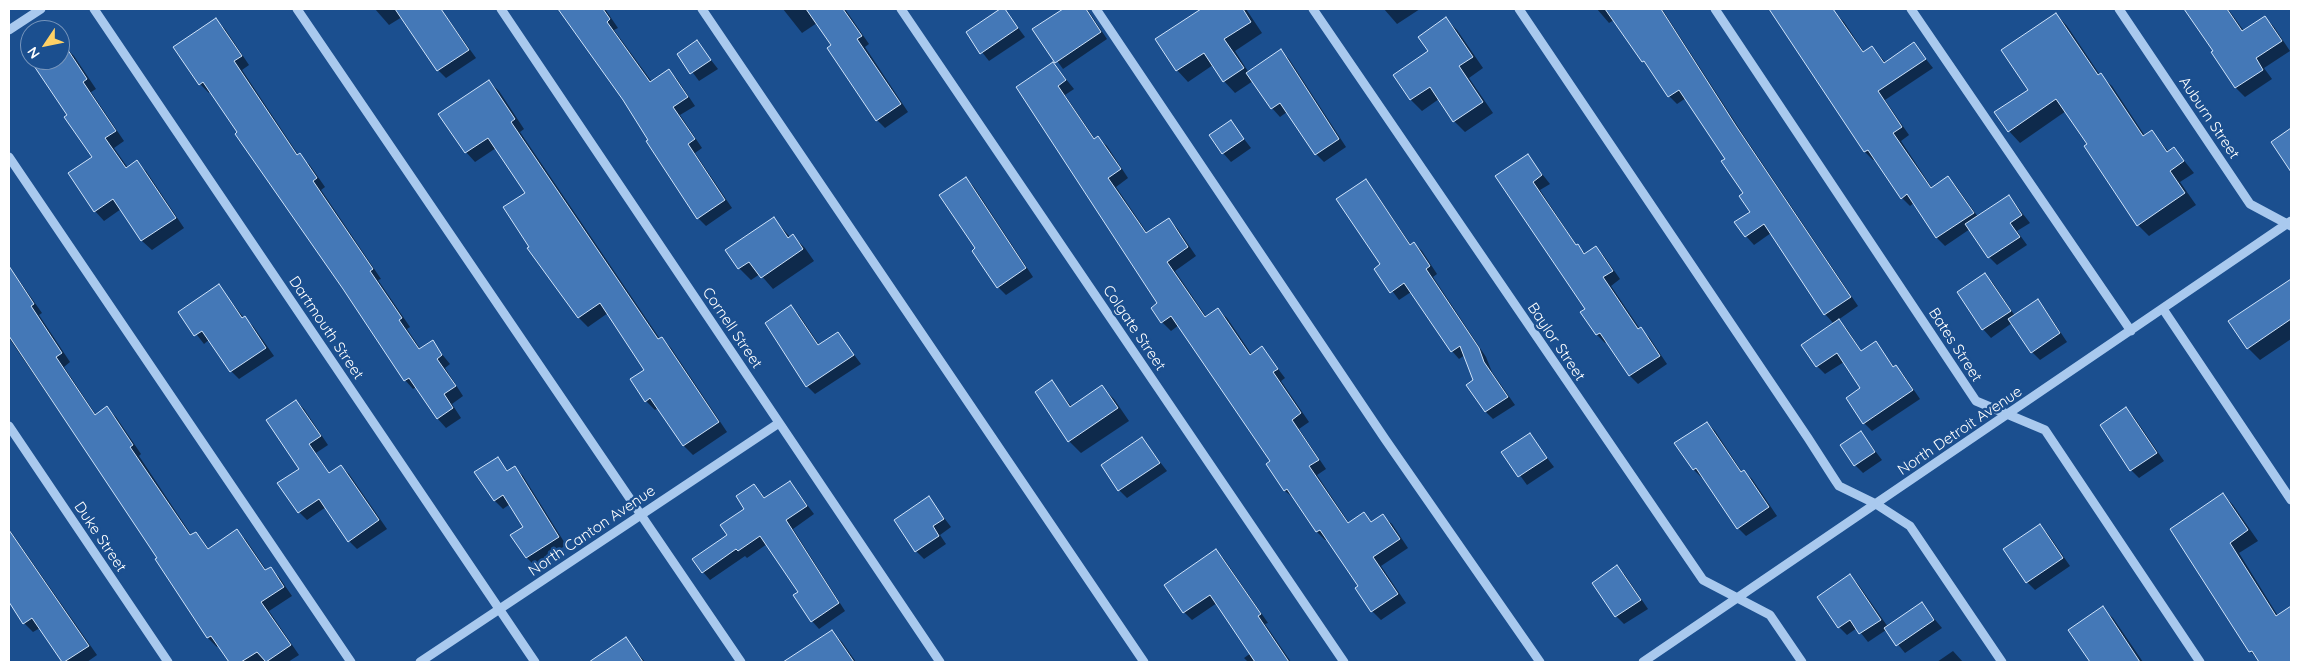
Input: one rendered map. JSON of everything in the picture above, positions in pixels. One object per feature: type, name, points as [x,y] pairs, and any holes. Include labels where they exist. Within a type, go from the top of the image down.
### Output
[{"type":"street","points":[[9,30],[41,9]]},
{"type":"street","name":"Dartmouth Street","points":[[94,9],[535,662]]},
{"type":"street","points":[[297,9],[741,662]]},
{"type":"street","name":"Cornell Street","points":[[501,9],[940,662]]},
{"type":"street","points":[[702,9],[1144,662]]},
{"type":"street","name":"Colgate Street","points":[[901,9],[1344,662]]},
{"type":"street","points":[[1096,9],[1380,431],[1540,662]]},
{"type":"street","name":"Baylor Street","points":[[1313,9],[1703,580],[1770,615],[1802,662]]},
{"type":"street","points":[[1519,9],[1839,486],[1876,504],[1910,526],[2002,662]]},
{"type":"street","name":"Bates Street","points":[[1715,9],[1976,401],[2045,430],[2200,662]]},
{"type":"street","points":[[1911,9],[2131,331]]},
{"type":"street","name":"Auburn Street","points":[[2119,9],[2250,204],[2290,224]]},
{"type":"street","points":[[9,156],[351,662]]},
{"type":"street","name":"North Detroit Avenue","points":[[1644,662],[2290,224]]},
{"type":"street","points":[[2163,309],[2291,500]]},
{"type":"street","name":"North Canton Avenue","points":[[420,662],[779,423]]},
{"type":"street","name":"Duke Street","points":[[9,426],[168,662]]},
{"type":"building","points":[[395,9],[441,9],[469,50],[437,71]]},
{"type":"building","points":[[558,9],[603,9],[610,19],[607,22],[650,82],[669,69],[688,97],[673,107],[695,139],[688,144],[725,200],[697,219],[646,141],[648,140],[623,100]]},
{"type":"building","points":[[806,9],[843,9],[862,36],[857,39],[901,104],[876,121],[827,48],[831,45]]},
{"type":"building","points":[[1000,9],[1005,9],[1018,28],[980,54],[966,32]]},
{"type":"building","points":[[1063,9],[1086,9],[1101,32],[1055,63],[1032,29]]},
{"type":"building","points":[[1201,9],[1243,9],[1251,22],[1224,39],[1244,68],[1223,82],[1204,53],[1176,71],[1155,39]]},
{"type":"building","points":[[1605,9],[1661,9],[1736,126],[1851,297],[1824,315],[1764,224],[1745,237],[1734,222],[1750,212],[1739,196],[1743,193],[1721,161],[1725,159],[1679,90],[1668,97]]},
{"type":"building","points":[[1769,9],[1833,9],[1863,52],[1872,46],[1884,63],[1914,42],[1926,59],[1878,91],[1902,127],[1893,133],[1931,188],[1948,176],[1974,213],[1936,238],[1907,194],[1901,199],[1868,150],[1864,152]]},
{"type":"building","points":[[2184,9],[2227,9],[2242,31],[2265,16],[2282,41],[2256,58],[2263,70],[2235,88],[2211,52],[2213,51]]},
{"type":"building","points":[[2056,13],[2098,75],[2101,73],[2143,136],[2152,130],[2167,152],[2174,147],[2184,161],[2170,171],[2185,193],[2137,226],[2084,146],[2087,144],[2056,99],[2008,132],[1994,112],[2028,90],[2001,50]]},
{"type":"building","points":[[1446,17],[1473,57],[1459,66],[1483,102],[1453,122],[1430,87],[1410,100],[1393,75],[1428,51],[1418,37]]},
{"type":"building","points":[[216,18],[242,56],[234,61],[297,155],[300,153],[317,178],[313,181],[373,269],[370,271],[402,318],[399,320],[419,349],[433,340],[442,355],[437,359],[456,386],[444,394],[453,408],[437,419],[409,378],[404,381],[343,289],[235,134],[237,132],[203,82],[199,85],[173,47]]},
{"type":"building","points":[[697,40],[711,60],[690,74],[677,54]]},
{"type":"building","points":[[1281,49],[1339,139],[1315,155],[1280,103],[1271,109],[1246,73]]},
{"type":"building","points":[[70,53],[87,79],[83,82],[116,131],[105,138],[126,168],[137,160],[176,218],[141,241],[113,199],[94,212],[68,173],[92,157],[64,117],[67,115],[37,70],[70,70]]},
{"type":"building","points":[[1053,62],[1066,80],[1058,86],[1094,139],[1098,136],[1121,169],[1108,178],[1146,233],[1169,218],[1188,247],[1167,262],[1205,317],[1218,308],[1250,355],[1262,346],[1278,369],[1273,372],[1301,413],[1292,420],[1319,460],[1309,466],[1348,523],[1364,512],[1371,522],[1383,514],[1400,539],[1373,557],[1398,594],[1371,612],[1355,588],[1358,586],[1320,530],[1316,532],[1287,489],[1284,491],[1266,464],[1270,461],[1171,316],[1161,323],[1151,308],[1157,303],[1016,87]]},
{"type":"building","points":[[489,80],[515,119],[511,122],[658,339],[662,337],[719,422],[683,446],[650,398],[645,402],[630,379],[644,370],[600,303],[578,318],[527,248],[529,247],[503,207],[525,193],[488,138],[465,153],[438,114]]},
{"type":"building","points":[[1231,120],[1244,139],[1222,154],[1209,135]]},
{"type":"building","points":[[2291,128],[2291,172],[2271,142]]},
{"type":"building","points":[[1528,154],[1542,175],[1533,182],[1584,254],[1596,246],[1613,271],[1603,277],[1638,329],[1641,327],[1660,356],[1629,376],[1600,333],[1596,335],[1580,312],[1585,309],[1495,176]]},
{"type":"building","points":[[966,177],[1026,268],[997,288],[972,251],[975,248],[939,195]]},
{"type":"building","points":[[1366,179],[1410,245],[1414,242],[1430,266],[1426,269],[1479,348],[1484,362],[1508,397],[1485,412],[1466,385],[1473,380],[1460,346],[1451,352],[1404,283],[1390,293],[1374,269],[1380,264],[1336,199]]},
{"type":"building","points":[[2009,195],[2022,215],[2010,223],[2020,237],[1988,258],[1965,224]]},
{"type":"building","points":[[774,217],[788,238],[793,234],[803,249],[761,278],[749,262],[738,269],[725,250]]},
{"type":"building","points":[[9,266],[34,304],[31,306],[62,353],[56,357],[95,415],[107,406],[133,445],[130,447],[190,535],[196,532],[208,549],[237,529],[265,570],[271,567],[284,587],[261,602],[291,645],[266,662],[257,652],[241,662],[229,662],[211,636],[207,638],[155,559],[157,558],[9,336]]},
{"type":"building","points":[[1985,273],[2011,311],[1982,330],[1957,292]]},
{"type":"building","points":[[2291,279],[2291,319],[2247,349],[2228,321]]},
{"type":"building","points":[[219,284],[242,318],[245,316],[266,348],[230,372],[202,331],[194,336],[178,312]]},
{"type":"building","points":[[2038,299],[2060,333],[2031,353],[2008,319]]},
{"type":"building","points":[[791,305],[818,345],[838,332],[854,355],[806,387],[765,323]]},
{"type":"building","points":[[1839,319],[1861,351],[1876,341],[1893,367],[1896,365],[1913,390],[1863,424],[1846,398],[1860,388],[1837,353],[1816,367],[1801,345]]},
{"type":"building","points":[[1052,380],[1070,407],[1102,385],[1118,408],[1068,442],[1035,392]]},
{"type":"building","points":[[296,400],[321,436],[309,444],[329,473],[341,465],[379,520],[348,542],[319,499],[298,513],[277,483],[299,469],[266,420]]},
{"type":"building","points":[[2126,407],[2157,453],[2130,471],[2100,425]]},
{"type":"building","points":[[1707,422],[1741,472],[1744,470],[1769,507],[1737,529],[1696,468],[1693,470],[1674,443]]},
{"type":"building","points":[[1861,431],[1875,452],[1854,466],[1840,445]]},
{"type":"building","points":[[1530,433],[1547,458],[1518,477],[1501,452]]},
{"type":"building","points":[[1142,437],[1160,463],[1118,491],[1101,465]]},
{"type":"building","points":[[498,457],[507,471],[515,466],[559,537],[526,558],[510,535],[523,527],[503,495],[494,501],[474,472]]},
{"type":"building","points":[[790,481],[807,506],[786,520],[839,603],[811,622],[793,595],[798,592],[760,536],[738,551],[736,549],[702,573],[692,559],[727,535],[720,525],[744,509],[736,496],[754,484],[764,498]]},
{"type":"building","points":[[2223,493],[2248,530],[2230,543],[2276,616],[2291,606],[2291,662],[2259,662],[2252,651],[2249,652],[2170,529]]},
{"type":"building","points":[[929,496],[944,519],[933,526],[939,536],[915,552],[894,520]]},
{"type":"building","points":[[2040,524],[2063,558],[2026,583],[2003,549]]},
{"type":"building","points":[[9,530],[89,646],[64,662],[62,662],[32,618],[23,624],[9,602]]},
{"type":"building","points":[[1216,549],[1261,614],[1258,616],[1289,662],[1255,662],[1210,595],[1183,613],[1164,585]]},
{"type":"building","points":[[1617,565],[1641,600],[1615,617],[1592,583]]},
{"type":"building","points":[[1850,574],[1881,620],[1859,634],[1850,620],[1838,628],[1817,597]]},
{"type":"building","points":[[1922,602],[1934,620],[1896,646],[1884,628]]},
{"type":"building","points":[[2103,606],[2140,662],[2090,662],[2068,630]]},
{"type":"building","points":[[832,630],[854,662],[783,662]]},
{"type":"building","points":[[626,637],[643,662],[589,662]]}]
